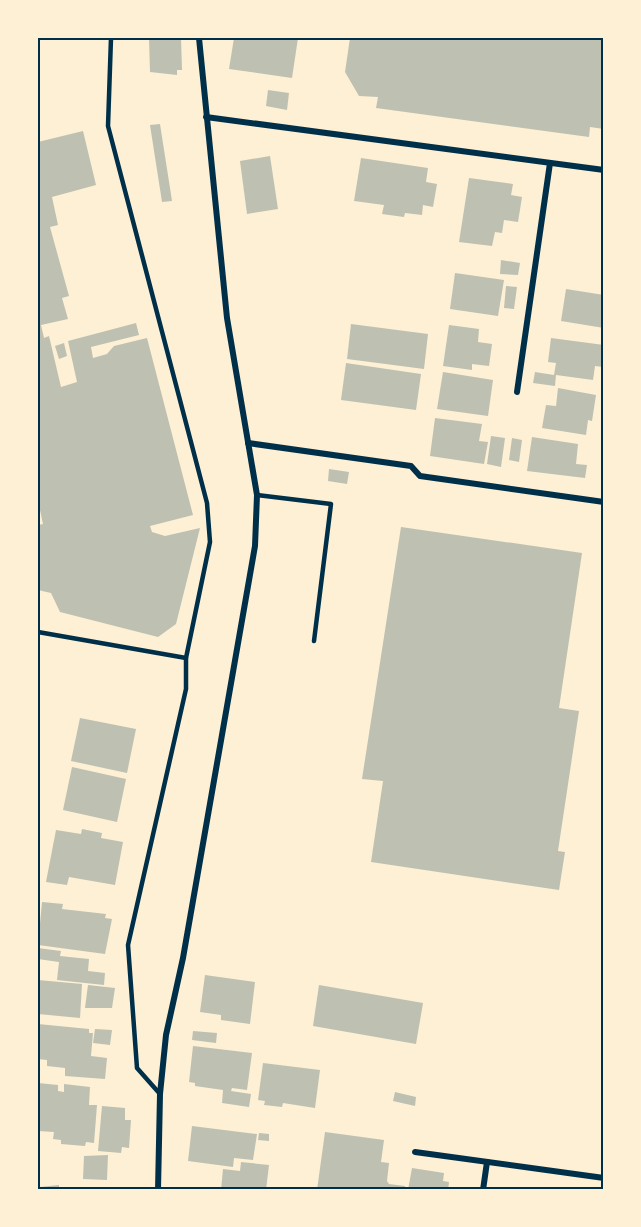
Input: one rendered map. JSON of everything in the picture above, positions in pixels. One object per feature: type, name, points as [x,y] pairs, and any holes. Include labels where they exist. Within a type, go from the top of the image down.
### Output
[{"type":"street","points":[[158,1190],[160,1094],[166,1035],[183,958],[255,546],[257,495],[227,318],[200,38]]},
{"type":"street","points":[[206,117],[603,170]]},
{"type":"street","points":[[517,392],[550,163]]},
{"type":"street","points":[[248,443],[411,466],[420,476],[603,502]]},
{"type":"street","points":[[415,1152],[603,1178]]},
{"type":"street","points":[[483,1190],[487,1162]]},
{"type":"lane","points":[[111,38],[108,126],[207,503],[210,542],[186,658],[186,689],[128,945],[137,1068],[160,1094]]},
{"type":"lane","points":[[257,495],[331,504],[314,641]]},
{"type":"lane","points":[[38,632],[186,658]]},
{"type":"building","points":[[149,38],[181,38],[182,70],[177,70],[177,75],[150,72]]},
{"type":"building","points":[[234,38],[298,38],[292,78],[229,69]]},
{"type":"building","points":[[350,38],[604,38],[604,129],[590,127],[589,137],[376,108],[378,97],[359,96],[345,72]]},
{"type":"building","points":[[268,90],[289,93],[287,110],[266,106]]},
{"type":"building","points":[[160,124],[172,201],[162,202],[150,125]]},
{"type":"building","points":[[83,131],[96,185],[52,197],[58,225],[50,227],[69,296],[62,298],[68,319],[41,325],[44,338],[49,336],[61,387],[77,382],[68,341],[136,323],[139,335],[91,347],[93,358],[107,354],[114,346],[147,338],[193,515],[150,526],[152,532],[165,536],[200,528],[176,624],[158,637],[60,612],[51,593],[38,590],[38,525],[43,524],[38,501],[38,142]]},
{"type":"building","points":[[270,156],[278,209],[247,214],[240,161]]},
{"type":"building","points":[[361,158],[428,168],[426,182],[437,184],[433,207],[423,205],[422,215],[405,213],[404,217],[382,214],[384,205],[354,201]]},
{"type":"building","points":[[469,178],[513,184],[511,195],[522,197],[518,222],[504,220],[502,233],[495,232],[492,246],[459,242]]},
{"type":"building","points":[[501,260],[520,263],[518,275],[500,274]]},
{"type":"building","points":[[455,273],[504,280],[498,316],[450,309]]},
{"type":"building","points":[[506,286],[517,287],[514,309],[504,308]]},
{"type":"building","points":[[566,289],[604,295],[604,328],[561,321]]},
{"type":"building","points":[[351,324],[428,334],[424,369],[347,359]]},
{"type":"building","points":[[449,325],[479,329],[478,342],[492,344],[489,366],[472,364],[472,370],[443,366]]},
{"type":"building","points":[[551,338],[604,345],[603,367],[595,366],[593,380],[556,375],[555,386],[533,383],[535,372],[554,375],[556,363],[548,362]]},
{"type":"building","points":[[64,343],[67,356],[59,359],[55,346]]},
{"type":"building","points":[[346,363],[421,374],[416,410],[341,400]]},
{"type":"building","points":[[443,372],[493,380],[488,416],[437,409]]},
{"type":"building","points":[[558,388],[596,395],[592,421],[588,420],[586,435],[542,428],[546,405],[556,406]]},
{"type":"building","points":[[435,418],[482,424],[479,441],[488,442],[484,464],[430,456]]},
{"type":"building","points":[[491,436],[505,438],[501,467],[487,464]]},
{"type":"building","points":[[532,437],[578,444],[576,464],[587,465],[585,478],[527,471]]},
{"type":"building","points":[[512,438],[522,440],[519,462],[509,460]]},
{"type":"building","points":[[329,469],[349,472],[347,484],[328,481]]},
{"type":"building","points":[[401,527],[582,553],[559,708],[579,711],[558,851],[565,852],[559,890],[371,862],[383,781],[362,779]]},
{"type":"building","points":[[80,718],[136,729],[127,773],[71,761]]},
{"type":"building","points":[[72,767],[126,779],[117,822],[63,810]]},
{"type":"building","points":[[82,829],[102,833],[101,838],[123,842],[115,885],[69,877],[67,885],[46,882],[56,830],[81,834]]},
{"type":"building","points":[[42,902],[63,904],[62,909],[106,914],[105,918],[112,919],[105,954],[38,945]]},
{"type":"building","points":[[38,948],[61,951],[60,956],[89,959],[88,971],[105,973],[104,985],[57,980],[59,962],[38,959]]},
{"type":"building","points":[[205,975],[255,982],[250,1024],[221,1020],[221,1015],[200,1012]]},
{"type":"building","points":[[38,980],[82,984],[80,1018],[38,1014]]},
{"type":"building","points":[[88,985],[115,988],[112,1008],[85,1008]]},
{"type":"building","points":[[319,985],[423,1003],[416,1044],[313,1026]]},
{"type":"building","points":[[38,1024],[89,1029],[89,1033],[93,1033],[91,1056],[107,1058],[105,1079],[65,1076],[65,1068],[47,1066],[47,1060],[38,1059]]},
{"type":"building","points":[[95,1029],[112,1030],[110,1045],[93,1043]]},
{"type":"building","points":[[193,1031],[217,1033],[216,1043],[192,1040]]},
{"type":"building","points":[[193,1046],[252,1053],[247,1090],[232,1088],[231,1091],[251,1094],[249,1107],[222,1103],[223,1090],[195,1086],[195,1083],[189,1082]]},
{"type":"building","points":[[263,1063],[320,1070],[315,1108],[283,1103],[282,1107],[264,1105],[265,1101],[258,1100]]},
{"type":"building","points":[[38,1083],[58,1085],[58,1091],[64,1092],[64,1084],[90,1087],[89,1105],[97,1105],[94,1143],[86,1142],[85,1146],[61,1144],[61,1140],[53,1139],[54,1132],[38,1131]]},
{"type":"building","points":[[395,1092],[416,1097],[415,1106],[393,1101]]},
{"type":"building","points":[[102,1106],[125,1108],[125,1120],[131,1120],[129,1148],[122,1147],[121,1153],[98,1151]]},
{"type":"building","points":[[192,1126],[257,1134],[253,1160],[234,1158],[233,1167],[188,1161]]},
{"type":"building","points":[[325,1132],[384,1140],[381,1162],[389,1163],[387,1181],[389,1184],[405,1186],[405,1190],[317,1190]]},
{"type":"building","points":[[259,1133],[269,1134],[269,1141],[258,1140]]},
{"type":"building","points":[[108,1155],[107,1180],[83,1179],[84,1156]]},
{"type":"building","points":[[241,1162],[269,1165],[266,1190],[221,1190],[223,1169],[240,1171]]},
{"type":"building","points":[[412,1168],[444,1173],[443,1181],[449,1182],[448,1190],[408,1190]]},
{"type":"building","points":[[59,1185],[59,1190],[40,1190],[40,1187]]}]
